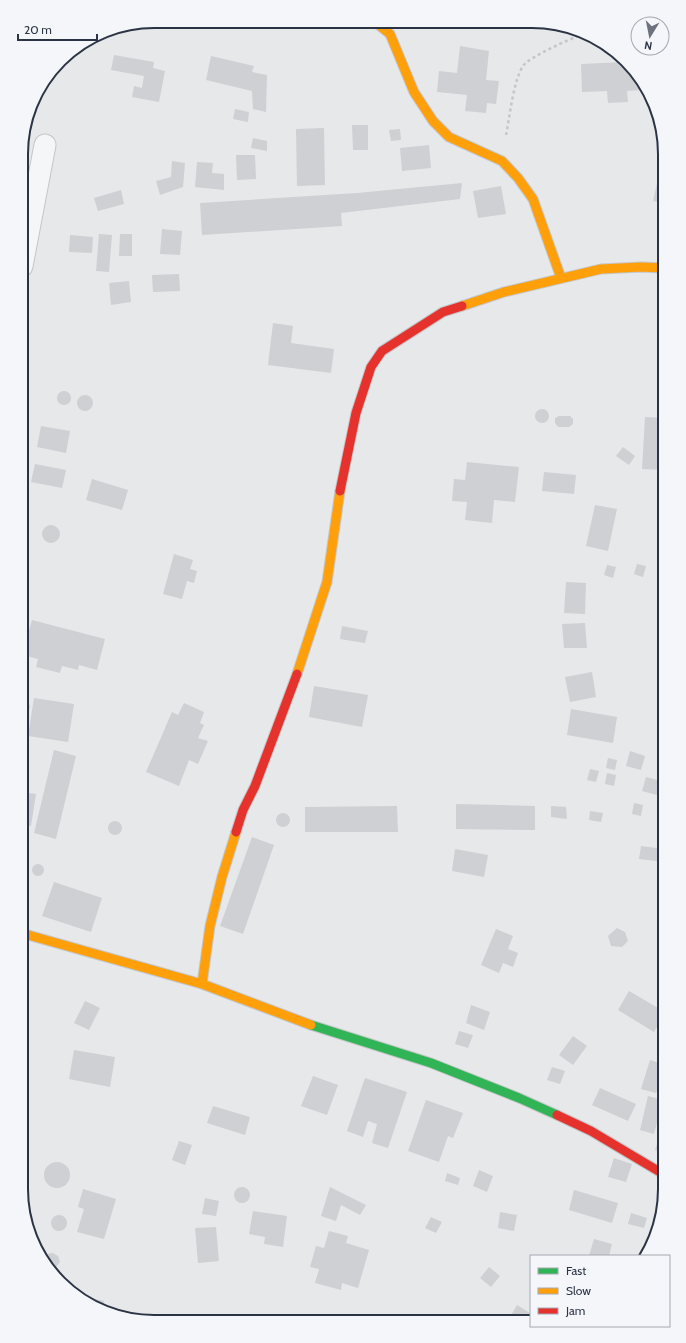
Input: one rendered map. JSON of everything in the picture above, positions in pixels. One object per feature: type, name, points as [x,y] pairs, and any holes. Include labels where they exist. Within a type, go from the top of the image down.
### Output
[{"type":"street","points":[[382,28],[390,34],[414,92],[433,121],[449,137],[502,161],[518,178],[533,199],[561,278]]},
{"type":"street","points":[[28,233],[44,145]]},
{"type":"street","points":[[202,984],[210,926],[222,877],[243,810],[255,786],[296,679],[327,582],[341,483],[356,412],[371,367],[382,351],[443,312],[504,292],[601,269],[658,268]]},
{"type":"street","points":[[28,935],[202,984],[325,1030],[432,1063],[519,1098],[591,1131],[658,1171]]},
{"type":"path","points":[[502,161],[516,83],[524,64],[542,53],[577,37]]},
{"type":"building","points":[[460,46],[489,51],[486,80],[499,81],[496,104],[487,103],[486,113],[465,111],[467,95],[437,92],[439,71],[457,73]]},
{"type":"building","points":[[114,55],[154,62],[153,68],[165,71],[159,102],[132,97],[134,86],[142,88],[144,76],[111,70]]},
{"type":"building","points":[[211,56],[254,66],[252,72],[267,75],[266,112],[253,109],[252,91],[206,80]]},
{"type":"building","points":[[618,62],[627,71],[640,90],[627,91],[628,102],[608,103],[607,91],[582,92],[581,64]]},
{"type":"building","points":[[235,109],[249,112],[248,122],[233,119]]},
{"type":"building","points":[[352,125],[368,125],[368,150],[353,150]]},
{"type":"building","points":[[324,128],[325,185],[297,186],[296,129]]},
{"type":"building","points":[[400,129],[401,140],[391,141],[389,130]]},
{"type":"building","points":[[253,138],[267,141],[267,151],[251,148]]},
{"type":"building","points":[[429,145],[431,168],[402,171],[400,148]]},
{"type":"building","points":[[236,155],[255,155],[256,179],[237,180]]},
{"type":"building","points":[[172,161],[185,163],[183,187],[160,195],[156,181],[171,177]]},
{"type":"building","points":[[197,162],[213,163],[212,173],[224,174],[224,190],[195,187]]},
{"type":"building","points":[[658,179],[658,202],[653,201]]},
{"type":"building","points":[[462,183],[460,199],[341,213],[342,226],[202,235],[200,203],[357,193]]},
{"type":"building","points":[[501,186],[506,214],[478,218],[473,191]]},
{"type":"building","points":[[121,190],[124,204],[98,211],[94,198]]},
{"type":"building","points":[[162,229],[182,231],[180,255],[160,254]]},
{"type":"building","points":[[99,234],[112,235],[109,272],[96,271]]},
{"type":"building","points":[[120,234],[132,234],[132,256],[119,256]]},
{"type":"building","points":[[70,235],[93,237],[92,253],[69,252]]},
{"type":"building","points":[[179,274],[180,291],[153,292],[152,275]]},
{"type":"building","points":[[129,281],[131,302],[111,305],[109,283]]},
{"type":"building","points":[[273,323],[293,326],[291,343],[334,349],[331,373],[268,365]]},
{"type":"building","points":[[61,391],[67,391],[71,395],[71,401],[67,405],[61,405],[57,401],[57,395]]},
{"type":"building","points":[[85,395],[92,400],[93,403],[88,410],[85,411],[78,406],[77,403],[82,396]]},
{"type":"building","points":[[539,409],[545,409],[549,413],[549,419],[545,423],[539,423],[535,419],[535,413]]},
{"type":"building","points":[[559,416],[570,416],[573,419],[573,424],[569,427],[558,427],[555,423],[555,418]]},
{"type":"building","points":[[645,417],[658,418],[658,470],[642,469]]},
{"type":"building","points":[[41,426],[70,431],[66,453],[37,447]]},
{"type":"building","points":[[623,447],[635,456],[629,465],[616,456]]},
{"type":"building","points":[[467,462],[519,467],[515,502],[494,500],[492,523],[465,520],[467,502],[452,501],[454,479],[465,480]]},
{"type":"building","points":[[35,464],[66,470],[62,488],[31,482]]},
{"type":"building","points":[[544,472],[576,475],[574,494],[542,491]]},
{"type":"building","points":[[92,479],[128,490],[122,510],[86,500]]},
{"type":"building","points":[[595,505],[617,509],[608,551],[586,546]]},
{"type":"building","points":[[51,525],[57,528],[60,534],[57,540],[51,543],[45,540],[42,534],[45,528]]},
{"type":"building","points":[[174,554],[193,560],[190,569],[197,571],[194,583],[187,581],[182,599],[163,594]]},
{"type":"building","points":[[637,564],[646,566],[643,577],[634,574]]},
{"type":"building","points":[[607,565],[616,567],[613,578],[604,575]]},
{"type":"building","points":[[566,582],[586,583],[585,614],[564,613]]},
{"type":"building","points":[[32,620],[105,639],[97,670],[79,665],[78,670],[62,666],[60,673],[36,667],[38,659],[28,656],[28,634]]},
{"type":"building","points":[[585,623],[587,648],[564,648],[562,624]]},
{"type":"building","points":[[342,626],[368,631],[365,643],[340,639]]},
{"type":"building","points":[[592,672],[596,697],[570,702],[565,677]]},
{"type":"building","points":[[314,686],[368,695],[362,727],[309,717]]},
{"type":"building","points":[[34,698],[74,704],[68,742],[28,736]]},
{"type":"building","points":[[184,703],[204,712],[200,723],[204,725],[198,738],[208,741],[198,764],[189,760],[179,786],[146,772],[172,712],[178,715]]},
{"type":"building","points":[[28,705],[30,705],[28,717]]},
{"type":"building","points":[[571,709],[617,717],[613,743],[567,735]]},
{"type":"building","points":[[54,750],[76,756],[56,839],[34,833]]},
{"type":"building","points":[[630,751],[645,756],[641,770],[626,766]]},
{"type":"building","points":[[608,758],[617,760],[615,770],[606,768]]},
{"type":"building","points":[[590,769],[599,771],[596,782],[587,780]]},
{"type":"building","points":[[607,773],[616,775],[614,786],[605,784]]},
{"type":"building","points":[[646,777],[658,780],[657,795],[642,791]]},
{"type":"building","points":[[28,793],[36,794],[31,826],[28,825]]},
{"type":"building","points":[[634,803],[643,805],[641,816],[632,814]]},
{"type":"building","points":[[456,804],[535,806],[535,830],[456,829]]},
{"type":"building","points":[[397,806],[398,832],[305,832],[305,807]]},
{"type":"building","points":[[551,806],[566,807],[567,819],[551,817]]},
{"type":"building","points":[[590,811],[603,813],[601,822],[589,820]]},
{"type":"building","points":[[283,813],[288,815],[290,820],[288,825],[283,827],[278,825],[276,820],[278,815]]},
{"type":"building","points":[[112,821],[118,821],[122,825],[122,831],[118,835],[112,835],[108,831],[108,825]]},
{"type":"building","points":[[252,837],[274,845],[243,934],[220,926]]},
{"type":"building","points":[[641,846],[658,848],[658,861],[639,859]]},
{"type":"building","points":[[455,849],[488,855],[484,877],[452,871]]},
{"type":"building","points":[[40,864],[43,865],[43,875],[36,876],[33,875],[32,868],[33,865]]},
{"type":"building","points":[[54,882],[102,898],[91,932],[42,916]]},
{"type":"building","points":[[617,928],[625,932],[628,941],[622,947],[611,946],[608,936]]},
{"type":"building","points":[[496,929],[513,936],[508,949],[518,953],[513,967],[503,963],[499,973],[481,965]]},
{"type":"building","points":[[629,991],[658,1008],[658,1025],[654,1032],[618,1010]]},
{"type":"building","points":[[85,1001],[100,1008],[89,1030],[74,1023]]},
{"type":"building","points":[[471,1005],[490,1012],[484,1030],[466,1023]]},
{"type":"building","points":[[459,1031],[473,1035],[468,1048],[455,1044]]},
{"type":"building","points":[[573,1036],[587,1046],[573,1065],[559,1055]]},
{"type":"building","points":[[74,1050],[115,1057],[110,1087],[69,1079]]},
{"type":"building","points":[[650,1060],[658,1063],[658,1088],[656,1093],[641,1089]]},
{"type":"building","points":[[552,1067],[565,1071],[560,1084],[547,1080]]},
{"type":"building","points":[[313,1076],[338,1085],[327,1115],[301,1106]]},
{"type":"building","points":[[365,1078],[407,1092],[388,1148],[372,1143],[377,1124],[368,1121],[363,1137],[347,1131]]},
{"type":"building","points":[[600,1088],[636,1104],[628,1121],[592,1105]]},
{"type":"building","points":[[648,1096],[658,1099],[658,1119],[654,1134],[640,1130]]},
{"type":"building","points":[[426,1100],[463,1113],[453,1138],[448,1136],[439,1162],[408,1151]]},
{"type":"building","points":[[213,1106],[250,1117],[245,1135],[207,1123]]},
{"type":"building","points":[[179,1141],[192,1145],[185,1165],[172,1160]]},
{"type":"building","points":[[658,1141],[658,1151],[655,1150]]},
{"type":"building","points":[[614,1158],[632,1164],[626,1182],[608,1177]]},
{"type":"building","points":[[57,1162],[66,1166],[70,1175],[66,1184],[57,1188],[48,1184],[44,1175],[48,1166]]},
{"type":"building","points":[[479,1170],[493,1176],[487,1192],[473,1186]]},
{"type":"building","points":[[447,1173],[460,1178],[458,1185],[445,1181]]},
{"type":"building","points":[[242,1187],[249,1192],[250,1195],[245,1202],[242,1203],[235,1198],[234,1195],[239,1188]]},
{"type":"building","points":[[330,1187],[366,1205],[360,1215],[341,1205],[336,1221],[321,1216]]},
{"type":"building","points":[[83,1189],[116,1199],[104,1239],[77,1232],[84,1209],[78,1207]]},
{"type":"building","points":[[574,1190],[618,1203],[612,1223],[569,1210]]},
{"type":"building","points":[[205,1198],[219,1201],[216,1216],[202,1214]]},
{"type":"building","points":[[253,1211],[287,1216],[283,1247],[264,1244],[265,1237],[249,1234]]},
{"type":"building","points":[[500,1212],[517,1215],[514,1231],[498,1228]]},
{"type":"building","points":[[631,1213],[647,1218],[644,1228],[628,1224]]},
{"type":"building","points":[[59,1215],[66,1220],[67,1223],[62,1230],[59,1231],[52,1226],[51,1223],[56,1216]]},
{"type":"building","points":[[431,1217],[442,1222],[436,1233],[425,1228]]},
{"type":"building","points":[[216,1227],[219,1261],[198,1263],[195,1228]]},
{"type":"building","points":[[329,1231],[348,1236],[346,1243],[369,1250],[358,1288],[342,1283],[341,1290],[315,1283],[319,1269],[310,1267],[316,1246],[324,1248]]},
{"type":"building","points":[[594,1239],[612,1244],[609,1255],[589,1255]]},
{"type":"building","points":[[53,1253],[58,1256],[60,1262],[56,1267],[54,1266],[47,1254]]},
{"type":"building","points":[[489,1267],[500,1276],[491,1287],[480,1278]]},
{"type":"building","points":[[92,1298],[104,1301],[103,1304]]},
{"type":"building","points":[[517,1305],[530,1313],[529,1315],[511,1315]]},
{"type":"traffic: fast","points":[[311,1025],[431,1063],[519,1098],[557,1115]]},
{"type":"traffic: slow","points":[[382,28],[390,34],[414,92],[433,121],[449,137],[502,161],[518,178],[533,199],[561,278]]},
{"type":"traffic: slow","points":[[462,306],[504,292],[601,269],[658,268]]},
{"type":"traffic: slow","points":[[297,674],[327,582],[340,491]]},
{"type":"traffic: slow","points":[[202,984],[210,926],[222,877],[236,832]]},
{"type":"traffic: slow","points":[[28,935],[202,984],[311,1025]]},
{"type":"traffic: jam","points":[[340,491],[356,413],[371,367],[382,351],[443,312],[462,306]]},
{"type":"traffic: jam","points":[[236,832],[243,810],[255,786],[297,674]]},
{"type":"traffic: jam","points":[[557,1115],[591,1131],[658,1171]]}]
